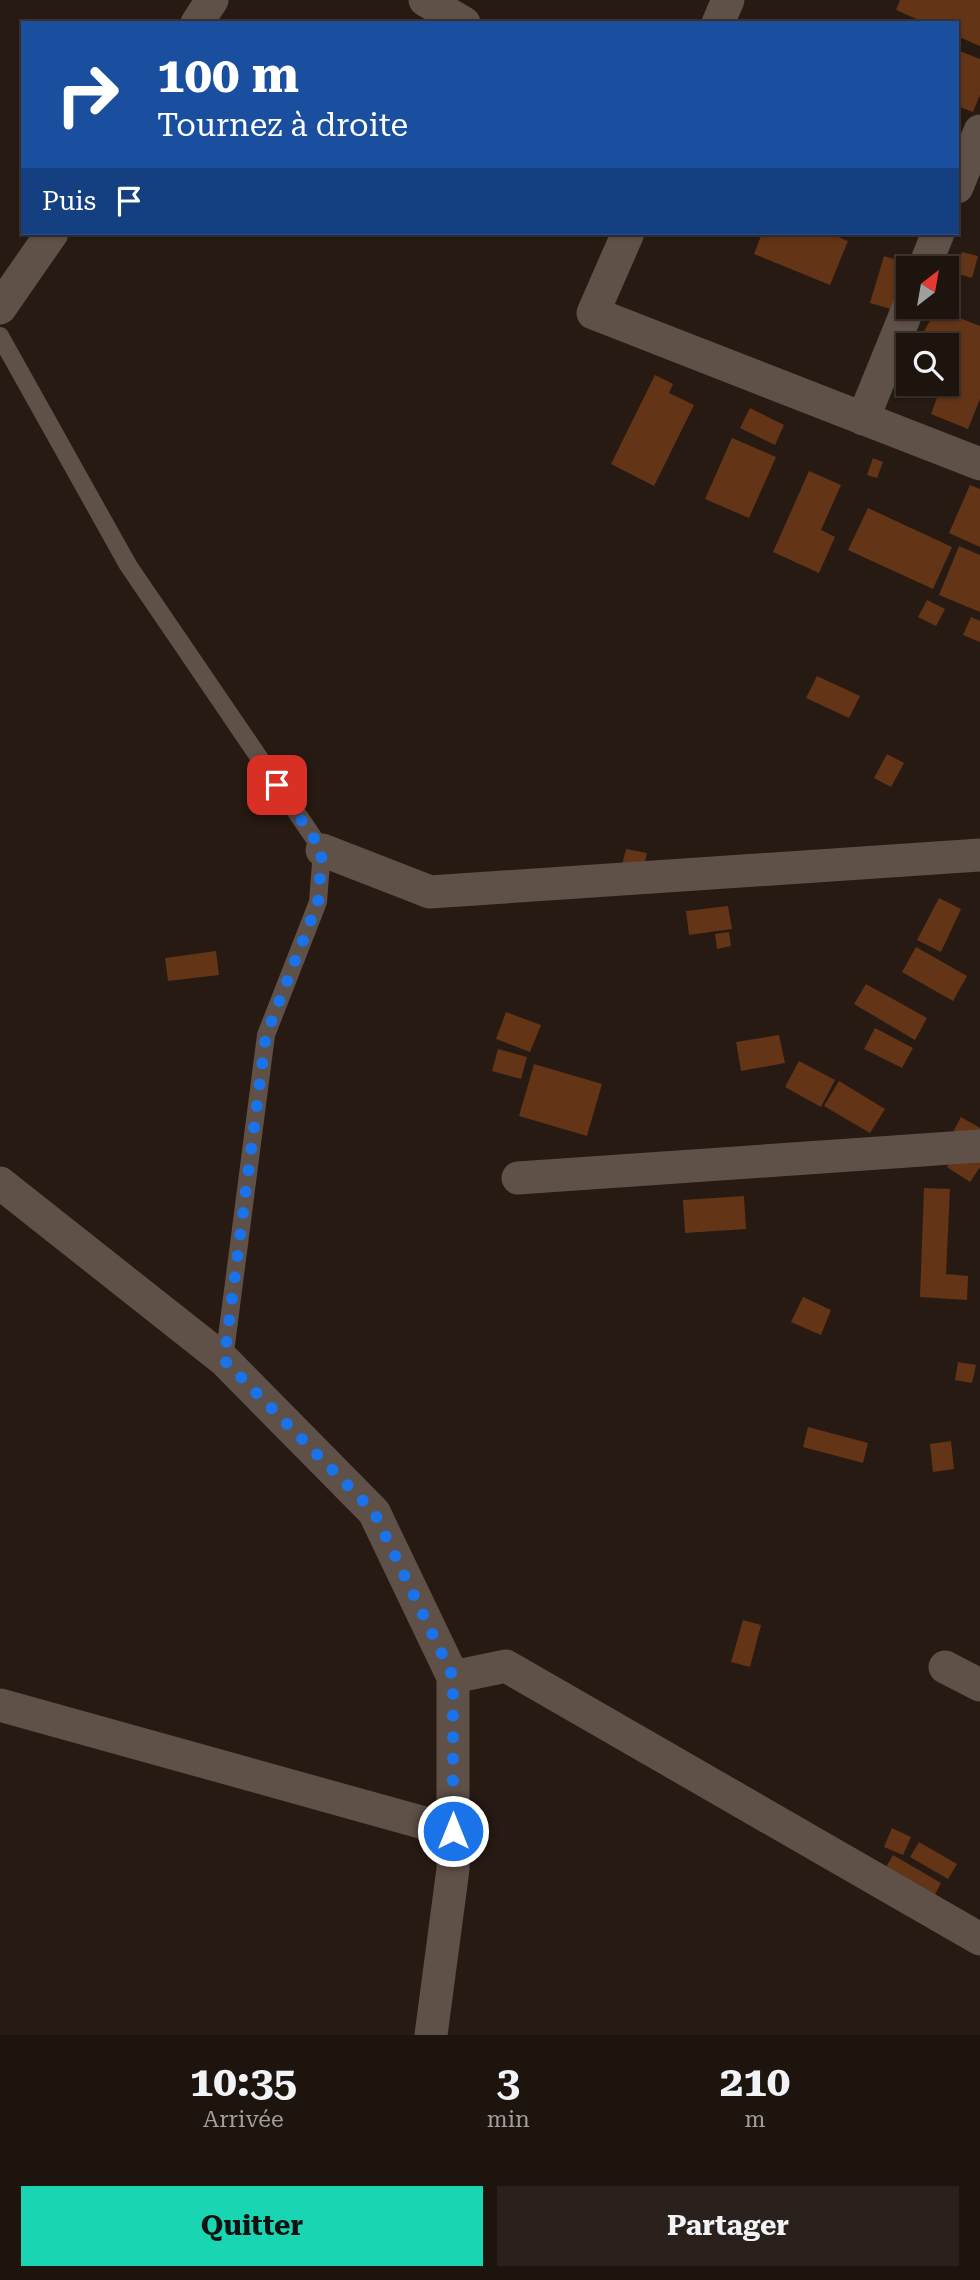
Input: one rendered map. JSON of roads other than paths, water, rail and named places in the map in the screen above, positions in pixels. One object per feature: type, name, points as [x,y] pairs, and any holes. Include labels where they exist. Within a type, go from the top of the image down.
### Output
[{"type":"street","points":[[198,21],[212,0]]},
{"type":"street","points":[[425,0],[461,21]]},
{"type":"street","points":[[719,21],[728,0]]},
{"type":"street","points":[[959,182],[980,131]]},
{"type":"street","points":[[0,308],[51,235]]},
{"type":"street","points":[[627,235],[593,313],[980,464]]},
{"type":"street","points":[[929,256],[938,235]]},
{"type":"street","points":[[863,419],[903,319]]},
{"type":"street","points":[[322,850],[430,892],[980,855]]},
{"type":"street","points":[[518,1178],[980,1146]]},
{"type":"street","points":[[0,1183],[224,1360],[374,1512],[453,1677],[453,1869],[431,2035]]},
{"type":"street","points":[[453,1677],[506,1666],[980,1939]]},
{"type":"street","points":[[945,1667],[980,1685]]},
{"type":"street","points":[[0,1705],[453,1831]]},
{"type":"lane","points":[[0,336],[128,565],[322,850],[318,902],[266,1035],[224,1360]]}]
